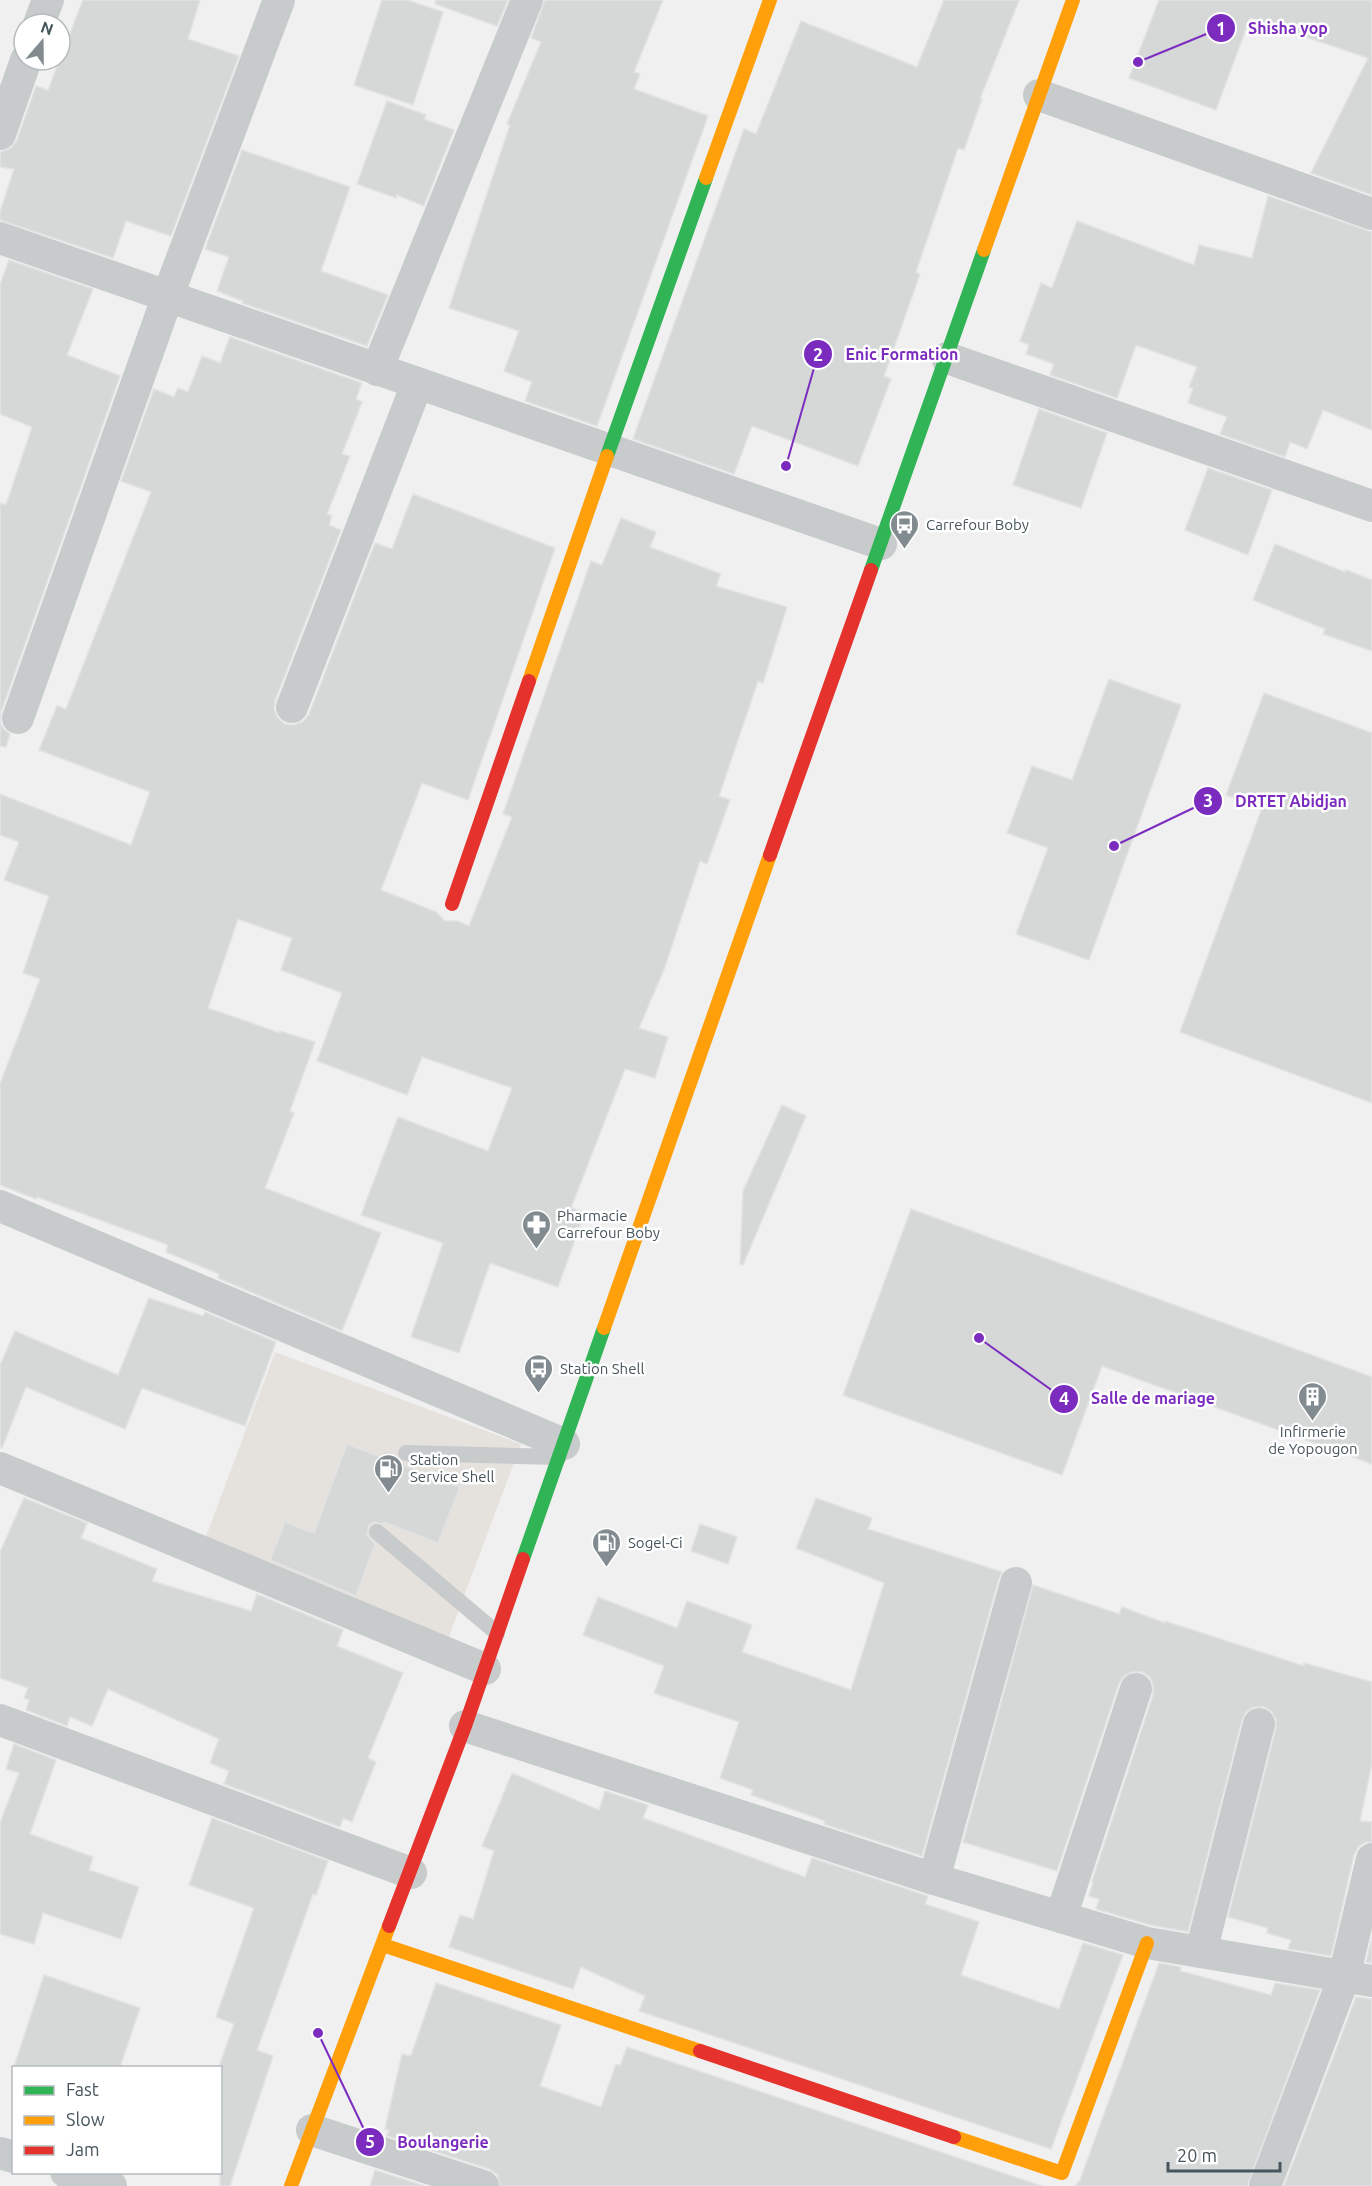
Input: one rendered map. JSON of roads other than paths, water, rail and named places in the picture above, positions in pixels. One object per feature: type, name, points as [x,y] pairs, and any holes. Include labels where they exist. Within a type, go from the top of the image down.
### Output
[{"type":"street","points":[[18,718],[167,298],[279,0]]},
{"type":"street","points":[[377,370],[527,0]]},
{"type":"street","points":[[452,904],[609,450],[770,0]]},
{"type":"street","points":[[291,2186],[465,1726],[714,1013],[1073,0]]},
{"type":"street","points":[[0,134],[22,72]]},
{"type":"street","points":[[1039,95],[1372,214]]},
{"type":"street","points":[[0,238],[167,298],[881,544]]},
{"type":"street","points":[[947,358],[1372,506]]},
{"type":"street","points":[[292,707],[417,384]]},
{"type":"street","points":[[0,1206],[562,1450]]},
{"type":"street","points":[[0,1468],[485,1669]]},
{"type":"street","points":[[934,1879],[1016,1583]]},
{"type":"street","points":[[1061,1917],[1136,1689]]},
{"type":"street","points":[[0,1720],[411,1873]]},
{"type":"street","points":[[1200,1952],[1259,1725]]},
{"type":"street","points":[[465,1726],[934,1879],[1147,1943],[1358,1979]]},
{"type":"street","points":[[1265,2186],[1358,1979],[1372,1859]]},
{"type":"street","points":[[383,1945],[1059,2179],[1147,1943]]},
{"type":"street","points":[[312,2130],[483,2186]]},
{"type":"street","points":[[72,2174],[111,2186]]},
{"type":"lane","points":[[406,1453],[562,1450]]},
{"type":"lane","points":[[377,1532],[497,1633]]},
{"type":"place","name":"Shisha yop","points":[[1138,62]]},
{"type":"place","name":"Enic Formation","points":[[786,466]]},
{"type":"place","name":"Carrefour Boby","points":[[905,550]]},
{"type":"place","name":"DRTET Abidjan","points":[[1114,846]]},
{"type":"place","name":"Pharmacie Carrefour Boby","points":[[536,1250]]},
{"type":"place","name":"Salle de mariage","points":[[979,1338]]},
{"type":"place","name":"Station Shell","points":[[539,1394]]},
{"type":"place","name":"Infirmerie de Yopougon","points":[[1313,1422]]},
{"type":"place","name":"Station Service Shell","points":[[389,1494]]},
{"type":"place","name":"Sogel-Ci","points":[[607,1568]]},
{"type":"place","name":"Boulangerie","points":[[318,2033]]}]
